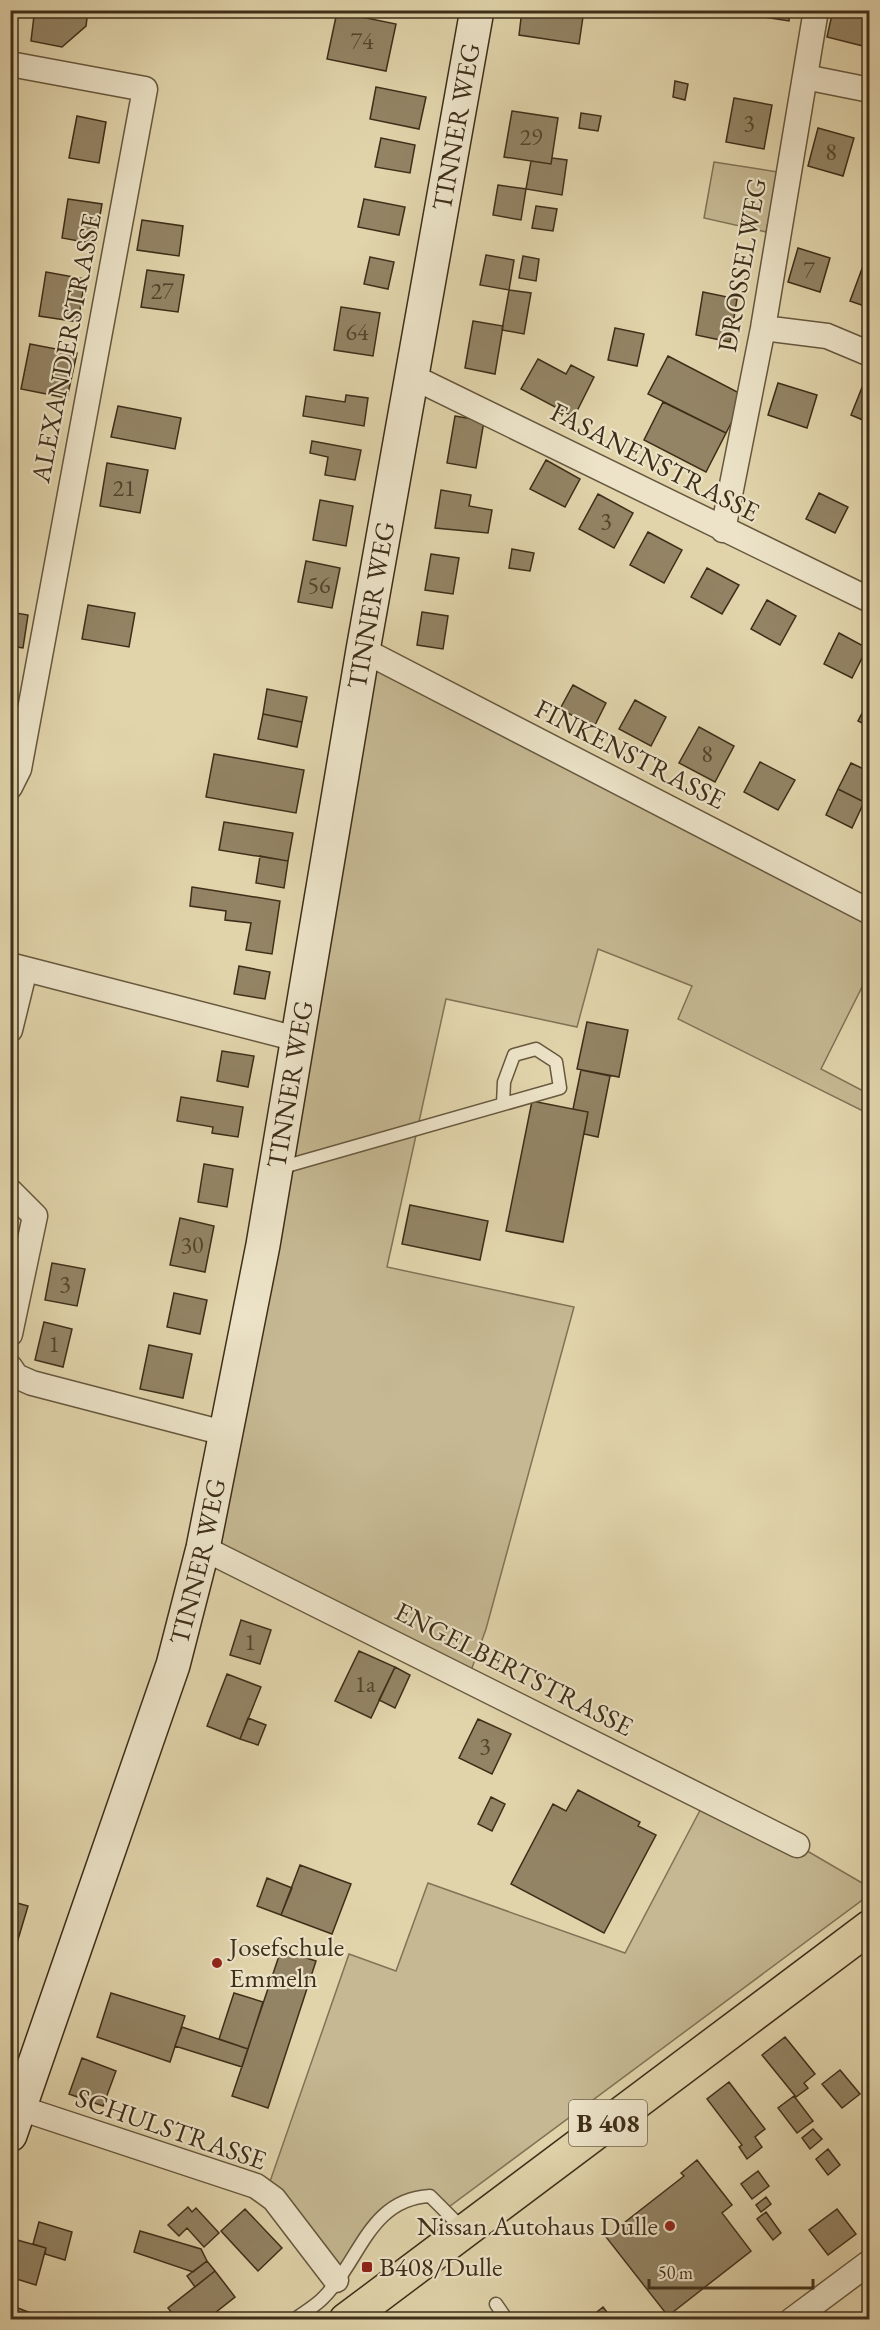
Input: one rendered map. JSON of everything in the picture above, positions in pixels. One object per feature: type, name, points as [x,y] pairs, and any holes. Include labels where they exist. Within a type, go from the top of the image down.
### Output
[{"type":"main road","name":"B 408","points":[[346,2319],[870,1927]]},
{"type":"street","name":"TINNER WEG","points":[[15,2122],[163,1696],[203,1548],[263,1245],[363,650],[477,10]]},
{"type":"street","name":"DROSSELWEG","points":[[723,530],[763,328],[816,10]]},
{"type":"street","name":"ALEXANDERSTRASSE","points":[[10,64],[145,89],[19,769],[10,787]]},
{"type":"street","points":[[805,77],[870,90]]},
{"type":"street","points":[[763,328],[827,336],[870,354]]},
{"type":"street","name":"FASANENSTRASSE","points":[[413,377],[464,399],[723,530],[870,600]]},
{"type":"street","name":"FINKENSTRASSE","points":[[363,650],[868,908]]},
{"type":"street","points":[[10,1030],[18,967],[297,1039]]},
{"type":"street","points":[[10,1191],[35,1216],[10,1335]]},
{"type":"street","points":[[10,1367],[16,1376],[32,1383],[224,1433]]},
{"type":"street","name":"ENGELBERTSTRASSE","points":[[203,1548],[797,1845]]},
{"type":"street","name":"SCHULSTRASSE","points":[[15,2122],[256,2186],[274,2199],[336,2280]]},
{"type":"street","points":[[792,2319],[870,2262]]},
{"type":"lane","points":[[277,1163],[290,1165],[560,1088],[556,1062],[536,1049],[514,1055],[504,1082],[503,1104]]},
{"type":"lane","points":[[294,2319],[324,2297],[392,2207],[411,2197],[430,2196],[465,2231]]},
{"type":"lane","points":[[496,2304],[507,2319]]},
{"type":"shaded area","points":[[714,162],[778,172],[766,232],[704,218]]},
{"type":"shaded area","points":[[376,656],[869,912],[869,973],[821,1069],[869,1094],[869,1114],[678,1019],[692,986],[598,949],[577,1027],[446,999],[387,1267],[574,1307],[486,1629],[468,1679],[221,1554],[219,1517]]},
{"type":"shaded area","points":[[706,1799],[797,1845],[869,1887],[869,1895],[446,2209],[429,2196],[391,2207],[336,2280],[266,2193],[349,1954],[396,1971],[428,1883],[625,1953]]},
{"type":"building","points":[[41,10],[88,10],[86,26],[62,47],[31,41],[34,16]]},
{"type":"building","points":[[522,10],[584,10],[579,44],[519,35]]},
{"type":"building","points":[[753,10],[790,10],[789,21],[752,15]]},
{"type":"building","points":[[833,10],[852,10],[870,15],[863,46],[827,37]]},
{"type":"building","points":[[337,12],[396,24],[386,71],[327,59]]},
{"type":"building","points":[[675,81],[688,84],[685,100],[673,97]]},
{"type":"building","points":[[376,87],[426,97],[419,129],[370,119]]},
{"type":"building","points":[[734,98],[772,105],[764,149],[726,142]]},
{"type":"building","points":[[512,111],[558,118],[551,164],[504,157]]},
{"type":"building","points":[[581,113],[601,116],[598,131],[579,128]]},
{"type":"building","points":[[77,116],[106,122],[99,163],[69,158]]},
{"type":"building","points":[[818,128],[854,138],[843,176],[808,166]]},
{"type":"building","points":[[381,138],[415,145],[410,173],[375,167]]},
{"type":"building","points":[[552,158],[567,160],[562,195],[526,189],[531,161],[551,164]]},
{"type":"building","points":[[498,185],[526,189],[521,220],[493,215]]},
{"type":"building","points":[[68,199],[102,204],[95,244],[62,238]]},
{"type":"building","points":[[364,199],[405,207],[399,235],[358,227]]},
{"type":"building","points":[[536,206],[557,209],[553,231],[532,228]]},
{"type":"building","points":[[142,220],[183,226],[179,256],[137,250]]},
{"type":"building","points":[[798,248],[830,258],[820,292],[788,282]]},
{"type":"building","points":[[486,255],[514,260],[509,290],[480,285]]},
{"type":"building","points":[[523,256],[539,259],[536,281],[519,278]]},
{"type":"building","points":[[370,257],[394,262],[388,289],[364,284]]},
{"type":"building","points":[[863,266],[870,269],[870,308],[850,301]]},
{"type":"building","points":[[147,270],[184,275],[178,312],[141,307]]},
{"type":"building","points":[[46,272],[85,279],[78,322],[39,316]]},
{"type":"building","points":[[509,290],[531,293],[524,334],[502,330]]},
{"type":"building","points":[[703,292],[737,299],[730,342],[696,335]]},
{"type":"building","points":[[341,307],[380,313],[373,356],[334,350]]},
{"type":"building","points":[[473,321],[503,326],[495,374],[465,368]]},
{"type":"building","points":[[615,328],[644,334],[637,366],[608,360]]},
{"type":"building","points":[[30,344],[77,353],[67,398],[21,389]]},
{"type":"building","points":[[668,356],[745,396],[726,433],[648,394]]},
{"type":"building","points":[[538,359],[566,374],[571,365],[594,377],[574,417],[521,389]]},
{"type":"building","points":[[865,380],[870,382],[870,423],[851,415]]},
{"type":"building","points":[[778,383],[817,395],[807,428],[768,415]]},
{"type":"building","points":[[346,395],[368,398],[364,426],[303,416],[306,396],[345,402]]},
{"type":"building","points":[[663,402],[726,433],[706,472],[644,440]]},
{"type":"building","points":[[118,406],[181,418],[175,449],[111,437]]},
{"type":"building","points":[[455,416],[484,421],[476,468],[447,463]]},
{"type":"building","points":[[312,441],[361,450],[355,480],[325,475],[328,457],[310,453]]},
{"type":"building","points":[[546,460],[580,479],[565,507],[530,489]]},
{"type":"building","points":[[107,463],[148,470],[140,513],[100,506]]},
{"type":"building","points":[[441,490],[471,495],[469,506],[492,510],[488,533],[435,528]]},
{"type":"building","points":[[819,493],[848,507],[835,533],[806,519]]},
{"type":"building","points":[[598,494],[633,513],[614,548],[579,529]]},
{"type":"building","points":[[320,500],[353,506],[346,546],[313,540]]},
{"type":"building","points":[[648,532],[682,550],[664,583],[630,565]]},
{"type":"building","points":[[512,549],[534,553],[530,571],[509,568]]},
{"type":"building","points":[[431,554],[459,558],[453,594],[425,590]]},
{"type":"building","points":[[306,561],[340,568],[332,608],[298,602]]},
{"type":"building","points":[[707,568],[739,585],[722,614],[691,597]]},
{"type":"building","points":[[767,600],[796,616],[780,645],[751,629]]},
{"type":"building","points":[[88,605],[135,613],[129,647],[82,639]]},
{"type":"building","points":[[10,612],[28,615],[23,648],[10,646]]},
{"type":"building","points":[[422,612],[448,616],[443,649],[417,645]]},
{"type":"building","points":[[839,633],[867,648],[852,678],[824,664]]},
{"type":"building","points":[[573,685],[606,703],[594,727],[560,709]]},
{"type":"building","points":[[267,689],[307,697],[302,722],[263,714]]},
{"type":"building","points":[[870,698],[870,727],[858,721]]},
{"type":"building","points":[[635,700],[666,717],[651,746],[619,729]]},
{"type":"building","points":[[263,714],[302,722],[297,747],[258,739]]},
{"type":"building","points":[[699,727],[734,746],[715,782],[679,763]]},
{"type":"building","points":[[214,754],[304,770],[296,813],[206,797]]},
{"type":"building","points":[[760,762],[795,780],[778,810],[744,792]]},
{"type":"building","points":[[851,763],[870,772],[870,791],[864,802],[838,789]]},
{"type":"building","points":[[838,789],[864,802],[852,828],[826,815]]},
{"type":"building","points":[[224,822],[293,833],[288,861],[219,850]]},
{"type":"building","points":[[260,856],[288,861],[284,888],[256,883]]},
{"type":"building","points":[[192,887],[280,901],[272,954],[246,950],[251,923],[225,920],[226,911],[190,906]]},
{"type":"building","points":[[239,966],[270,972],[265,999],[234,994]]},
{"type":"building","points":[[587,1022],[628,1030],[619,1077],[577,1069]]},
{"type":"building","points":[[222,1051],[254,1056],[248,1087],[217,1081]]},
{"type":"building","points":[[581,1070],[610,1076],[598,1137],[584,1134],[588,1112],[573,1109]]},
{"type":"building","points":[[181,1097],[243,1107],[238,1137],[212,1133],[213,1127],[177,1121]]},
{"type":"building","points":[[532,1101],[588,1112],[563,1242],[506,1231]]},
{"type":"building","points":[[204,1164],[233,1169],[227,1207],[198,1202]]},
{"type":"building","points":[[410,1205],[488,1221],[480,1260],[402,1244]]},
{"type":"building","points":[[180,1218],[214,1226],[205,1272],[170,1265]]},
{"type":"building","points":[[52,1263],[85,1269],[77,1306],[45,1300]]},
{"type":"building","points":[[174,1293],[207,1300],[200,1334],[167,1327]]},
{"type":"building","points":[[44,1322],[72,1329],[63,1367],[35,1360]]},
{"type":"building","points":[[149,1345],[192,1354],[183,1398],[140,1389]]},
{"type":"building","points":[[241,1620],[271,1630],[260,1664],[230,1655]]},
{"type":"building","points":[[359,1651],[395,1667],[371,1718],[335,1701]]},
{"type":"building","points":[[395,1667],[410,1675],[395,1708],[379,1700]]},
{"type":"building","points":[[227,1674],[261,1687],[240,1739],[207,1726]]},
{"type":"building","points":[[248,1718],[266,1725],[258,1745],[240,1739]]},
{"type":"building","points":[[478,1719],[511,1734],[492,1774],[459,1758]]},
{"type":"building","points":[[578,1790],[640,1822],[638,1826],[656,1835],[604,1933],[511,1884],[553,1804],[566,1811]]},
{"type":"building","points":[[491,1797],[505,1804],[492,1831],[478,1824]]},
{"type":"building","points":[[300,1865],[351,1884],[332,1934],[281,1915]]},
{"type":"building","points":[[267,1878],[292,1888],[281,1915],[257,1906]]},
{"type":"building","points":[[10,1901],[28,1906],[17,1943],[10,1942]]},
{"type":"building","points":[[281,1950],[316,1961],[268,2108],[232,2096]]},
{"type":"building","points":[[111,1993],[185,2016],[170,2062],[97,2037]]},
{"type":"building","points":[[234,1993],[263,2002],[248,2049],[219,2039]]},
{"type":"building","points":[[182,2027],[248,2049],[242,2067],[175,2046]]},
{"type":"building","points":[[785,2037],[815,2074],[804,2083],[808,2088],[796,2097],[762,2055]]},
{"type":"building","points":[[82,2058],[116,2071],[103,2106],[69,2094]]},
{"type":"building","points":[[840,2070],[860,2094],[842,2108],[822,2084]]},
{"type":"building","points":[[729,2082],[765,2129],[755,2137],[762,2147],[747,2159],[739,2147],[742,2145],[707,2099]]},
{"type":"building","points":[[794,2096],[813,2121],[797,2133],[778,2108]]},
{"type":"building","points":[[813,2129],[822,2139],[810,2149],[802,2138]]},
{"type":"building","points":[[828,2149],[840,2165],[828,2175],[816,2159]]},
{"type":"building","points":[[697,2160],[732,2205],[722,2213],[751,2251],[668,2316],[606,2237],[684,2176],[681,2173]]},
{"type":"building","points":[[758,2171],[769,2186],[752,2199],[741,2184]]},
{"type":"building","points":[[766,2197],[771,2204],[761,2212],[756,2205]]},
{"type":"building","points":[[188,2207],[192,2212],[196,2208],[219,2233],[204,2247],[187,2228],[179,2236],[168,2225]]},
{"type":"building","points":[[245,2209],[282,2248],[258,2271],[221,2231]]},
{"type":"building","points":[[837,2209],[856,2234],[828,2255],[809,2230]]},
{"type":"building","points":[[766,2212],[781,2233],[773,2240],[757,2219]]},
{"type":"building","points":[[39,2222],[72,2232],[65,2260],[45,2254],[46,2248],[33,2244]]},
{"type":"building","points":[[140,2231],[201,2249],[207,2261],[193,2272],[134,2252]]},
{"type":"building","points":[[10,2238],[46,2248],[36,2285],[10,2277]]},
{"type":"building","points":[[207,2261],[215,2271],[195,2287],[187,2276]]},
{"type":"building","points":[[215,2271],[235,2297],[206,2320],[177,2320],[168,2308]]},
{"type":"building","points":[[10,2305],[36,2315],[34,2320],[10,2320]]},
{"type":"building","points":[[603,2307],[613,2320],[587,2320]]},
{"type":"place","name":"Josefschule Emmeln","points":[[217,1963]]},
{"type":"place","name":"Nissan Autohaus Dulle","points":[[670,2226]]},
{"type":"place","name":"B408/Dulle","points":[[367,2267]]}]
